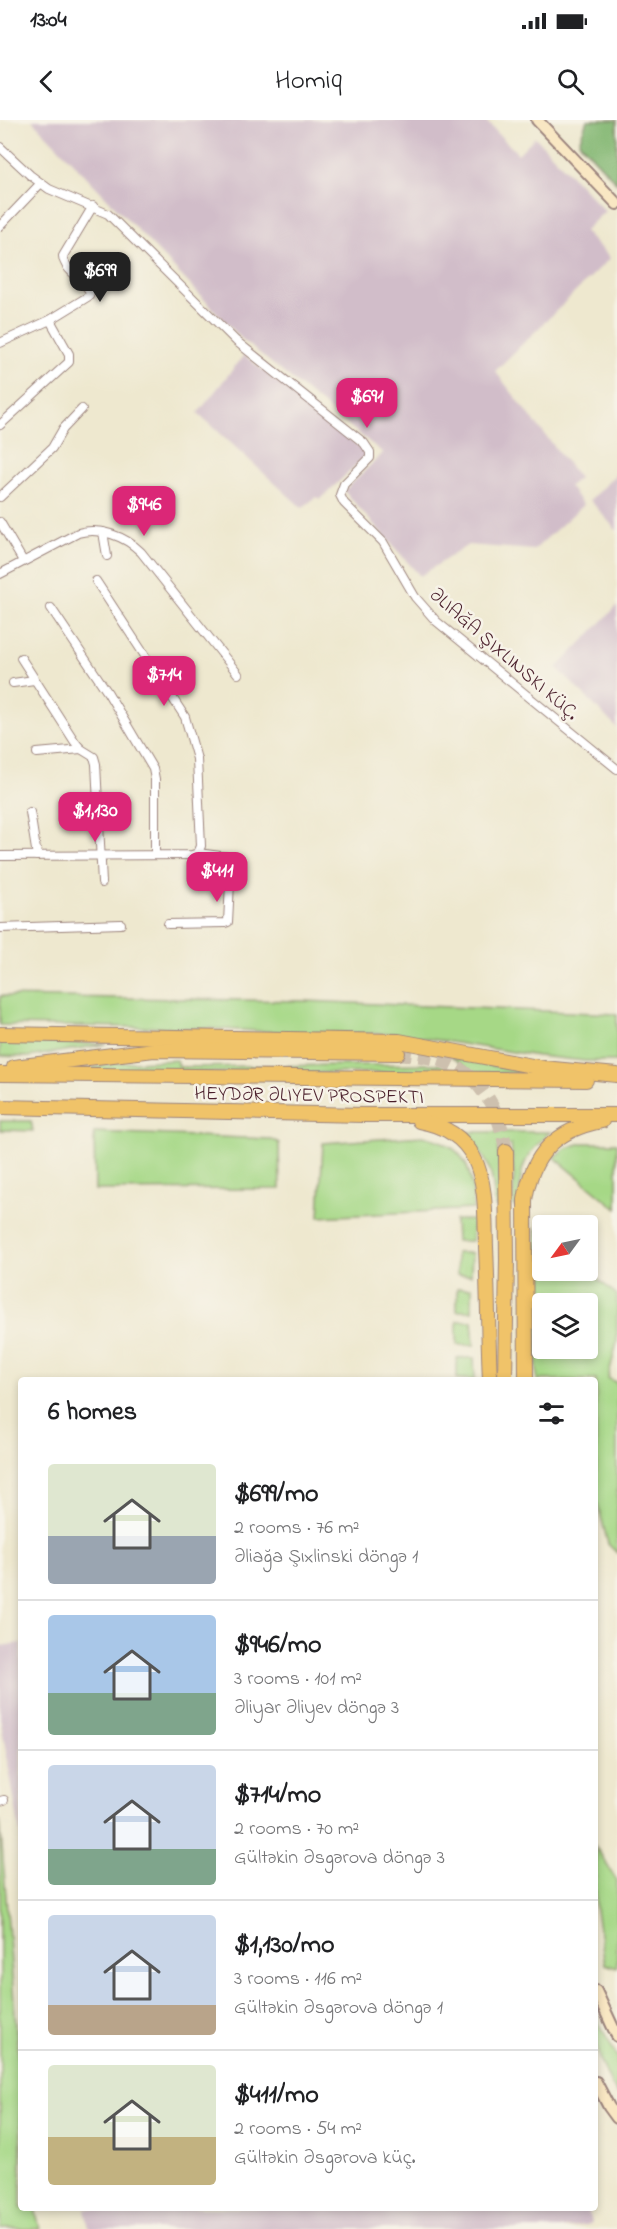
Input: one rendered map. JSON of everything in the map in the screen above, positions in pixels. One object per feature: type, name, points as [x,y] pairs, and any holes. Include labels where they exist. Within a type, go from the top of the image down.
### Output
[{"type":"highway","points":[[0,1034],[399,1041],[543,1068],[617,1075]]},
{"type":"highway","points":[[0,1068],[154,1050],[398,1053]]},
{"type":"highway","name":"HEYDƏR ƏLIYEV PROSPEKTI","points":[[0,1074],[617,1080]]},
{"type":"highway","name":"HEYDƏR ƏLIYEV PROSPEKTI","points":[[0,1107],[363,1115],[617,1117]]},
{"type":"highway","points":[[363,1115],[419,1121],[443,1127],[453,1133],[473,1157],[481,1180],[485,1209],[490,1377]]},
{"type":"highway","points":[[526,1377],[525,1200],[528,1181],[535,1163],[551,1143],[579,1126],[617,1117]]},
{"type":"highway","points":[[505,1377],[508,1236],[506,1151]]},
{"type":"street","points":[[537,120],[617,204]]},
{"type":"street","points":[[0,147],[41,183],[114,218],[236,340],[364,443],[370,452],[370,458],[344,484],[340,495],[344,503],[383,542],[420,604],[436,621],[617,769]]},
{"type":"street","points":[[0,226],[41,183]]},
{"type":"street","points":[[0,344],[50,320],[84,300],[90,292],[63,260],[93,206]]},
{"type":"street","points":[[0,425],[69,362],[69,354],[50,320]]},
{"type":"street","points":[[0,497],[52,448],[63,429],[82,409]]},
{"type":"street","points":[[0,522],[23,561]]},
{"type":"street","points":[[0,574],[88,530],[103,532],[129,541],[141,552],[238,674]]},
{"type":"street","points":[[103,532],[106,556]]},
{"type":"street","points":[[96,581],[185,717],[195,748],[199,776],[201,846],[198,853]]},
{"type":"street","points":[[51,608],[108,693],[153,769],[155,854]]},
{"type":"street","points":[[21,658],[81,749]]},
{"type":"street","points":[[12,684],[34,680]]},
{"type":"street","points":[[37,753],[81,749],[90,753],[96,764],[102,883]]},
{"type":"street","points":[[30,812],[37,856]]},
{"type":"street","points":[[0,856],[192,855],[198,853],[225,856],[230,860],[230,918],[225,923],[168,924]]},
{"type":"street","points":[[0,928],[121,924]]},
{"type":"street","points":[[598,1995],[617,2036]]},
{"type":"street","points":[[598,2086],[617,2118]]},
{"type":"shaded area","points":[[32,120],[485,120],[518,154],[535,137],[605,211],[584,231],[610,258],[495,371],[579,478],[569,486],[583,505],[534,550],[468,545],[420,576],[344,491],[383,453],[244,341]]},
{"type":"shaded area","points":[[244,355],[365,452],[365,456],[321,499],[316,497],[302,508],[198,413]]},
{"type":"shaded area","points":[[617,473],[617,531],[590,500]]},
{"type":"shaded area","points":[[617,606],[617,728],[557,668]]},
{"type":"shaded area","points":[[18,1643],[18,1821],[0,1717],[0,1646]]},
{"type":"shaded area","points":[[86,2211],[589,2211],[591,2224],[559,2229],[89,2229]]},
{"type":"green space","points":[[587,120],[617,120],[617,183],[579,142]]},
{"type":"green space","points":[[0,996],[305,1001],[617,1014],[617,1061],[585,1061],[538,1056],[399,1034],[0,1025]]},
{"type":"green space","points":[[0,1041],[107,1044],[28,1057],[0,1056]]},
{"type":"green space","points":[[451,1057],[529,1073],[473,1073]]},
{"type":"green space","points":[[177,1060],[179,1067],[440,1064],[457,1073],[69,1072],[117,1063]]},
{"type":"green space","points":[[0,1121],[31,1121],[33,1131],[0,1130]]},
{"type":"green space","points":[[94,1132],[271,1139],[279,1143],[280,1189],[95,1190]]},
{"type":"green space","points":[[462,1132],[550,1132],[533,1149],[524,1165],[521,1174],[519,1207],[513,1206],[514,1177],[511,1144],[498,1149],[502,1206],[495,1207],[493,1183],[488,1165],[478,1149]]},
{"type":"green space","points":[[423,1136],[449,1145],[458,1152],[469,1171],[472,1182],[473,1209],[319,1217],[323,1143]]},
{"type":"green space","points":[[582,1143],[617,1143],[617,1209],[554,1157],[566,1148]]},
{"type":"green space","points":[[455,1220],[473,1220],[472,1241],[456,1241]]},
{"type":"green space","points":[[456,1253],[472,1253],[471,1275],[457,1275]]},
{"type":"green space","points":[[598,1279],[617,1295],[617,1342],[608,1378],[617,1383],[617,1553],[608,1544],[598,1505],[598,1377],[537,1377],[537,1359],[598,1359],[598,1293],[537,1293],[537,1281]]},
{"type":"green space","points":[[457,1288],[472,1288],[472,1311],[457,1311]]},
{"type":"green space","points":[[457,1321],[472,1321],[474,1345],[457,1345]]},
{"type":"green space","points":[[457,1358],[474,1358],[475,1377],[457,1377]]},
{"type":"green space","points":[[0,1819],[18,2052],[18,2211],[36,2211],[40,2229],[0,2229]]},
{"type":"green space","points":[[598,1850],[617,1881],[617,1968],[605,1964],[598,1924]]},
{"type":"green space","points":[[598,2021],[617,2057],[617,2095],[607,2075],[600,2058]]},
{"type":"tunnel","points":[[398,1053],[439,1060],[458,1068],[469,1076],[488,1098],[494,1110],[500,1123],[506,1151]]}]
